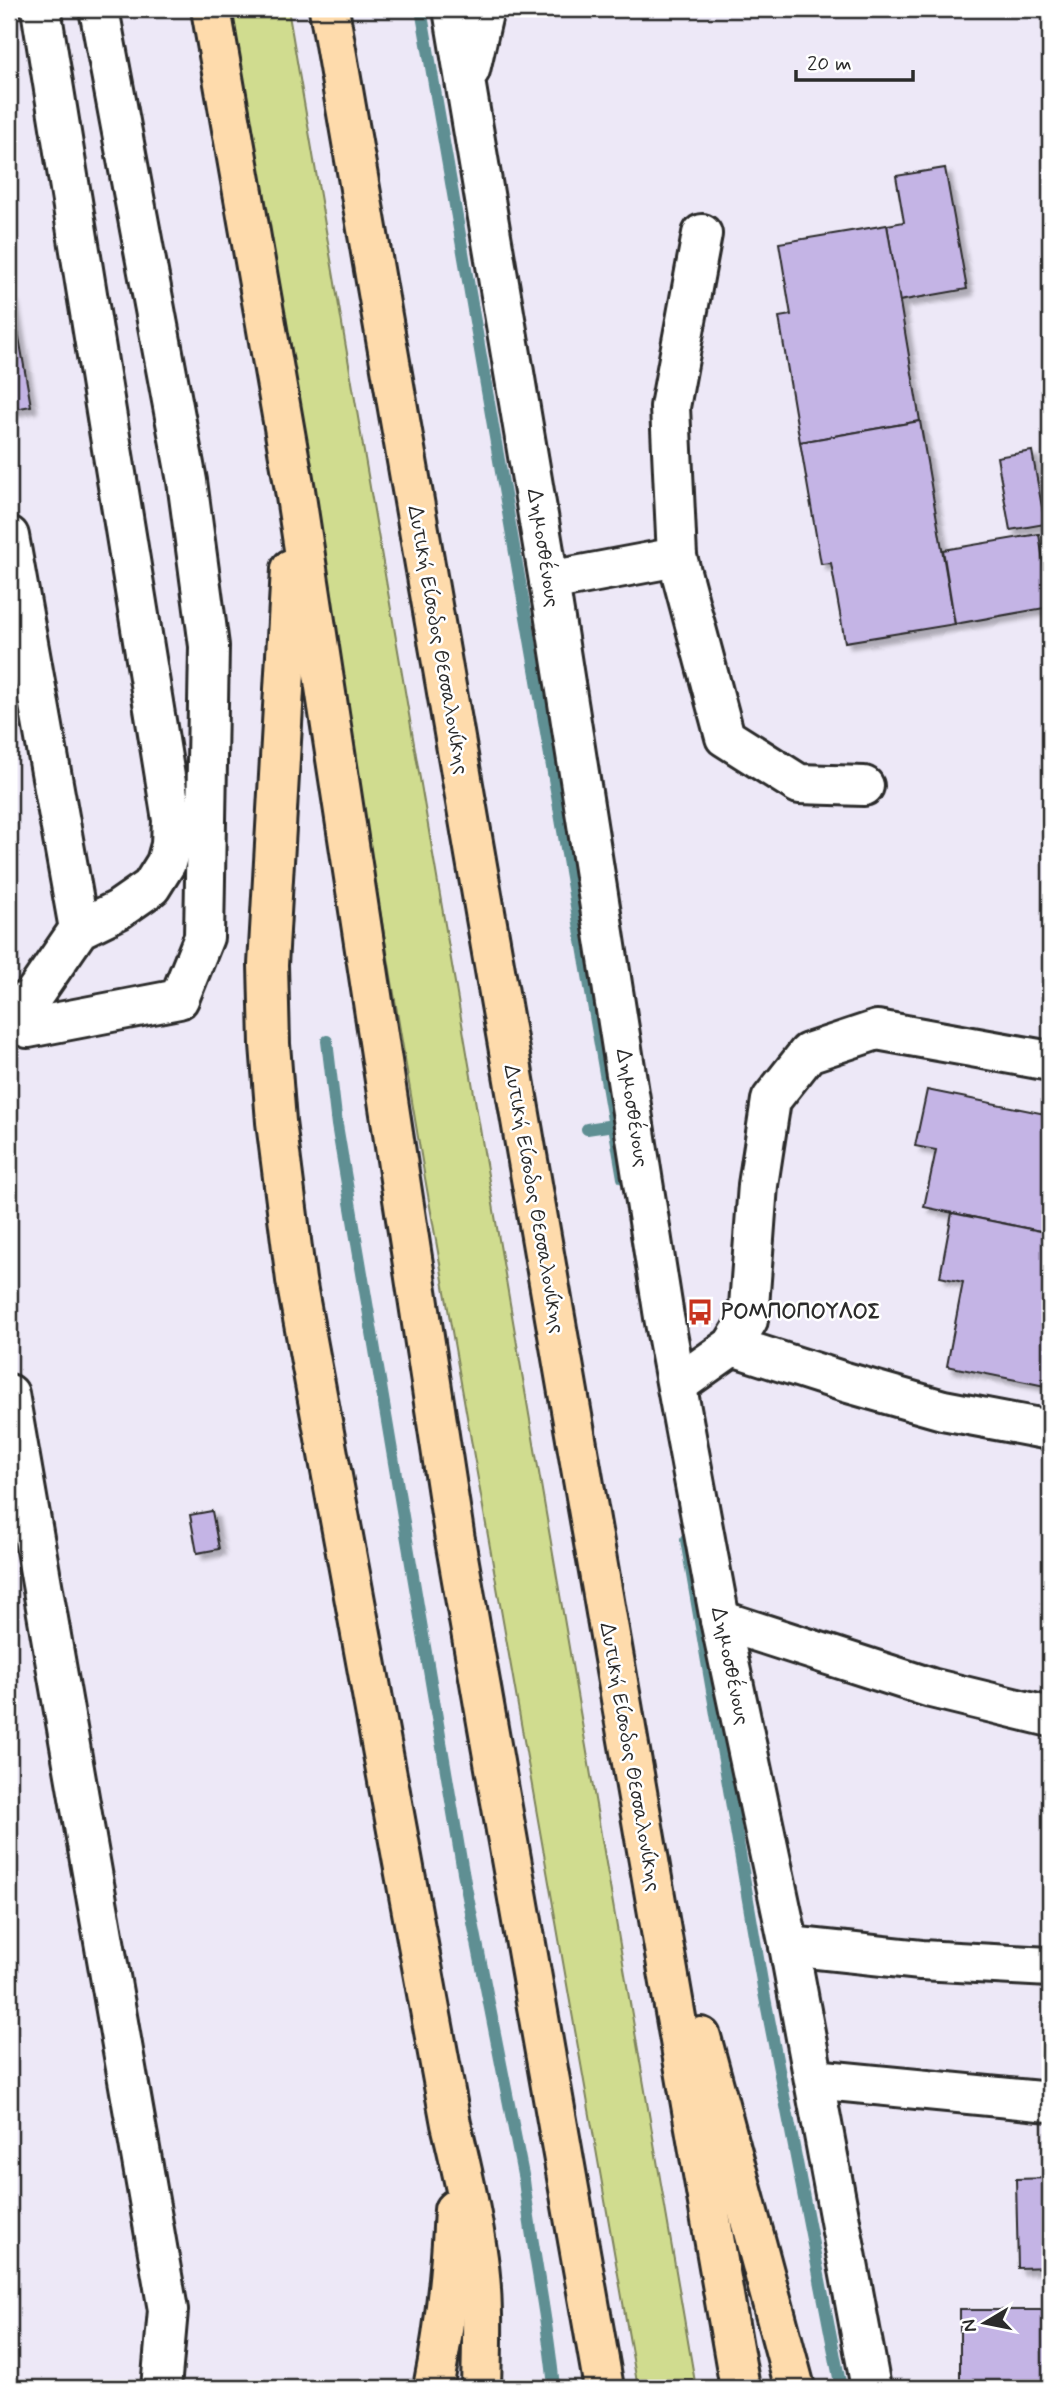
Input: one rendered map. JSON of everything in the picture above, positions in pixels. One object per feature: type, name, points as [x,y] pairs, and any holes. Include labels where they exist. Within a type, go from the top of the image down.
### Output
[{"type":"highway","points":[[211,9],[295,490],[455,1540],[604,2388]]},
{"type":"highway","name":"Δυτική Είσοδος Θεσσαλονίκης","points":[[329,9],[740,2388]]},
{"type":"highway","points":[[295,490],[268,965],[276,1122],[296,1280],[452,2124],[468,2192],[479,2260],[483,2329],[481,2388]]},
{"type":"highway","points":[[637,1798],[795,2388]]},
{"type":"highway","points":[[433,2388],[445,2330],[452,2261],[452,2124]]},
{"type":"street","points":[[41,9],[172,820],[171,845],[166,863],[151,887],[118,910],[79,929],[33,996],[10,1014],[28,1028],[179,999],[204,937],[209,646],[187,481],[99,9]]},
{"type":"street","points":[[453,9],[466,85]]},
{"type":"street","name":"Δημοσθένους","points":[[484,9],[466,85],[549,581],[662,1303],[720,1620],[789,1945],[872,2388]]},
{"type":"street","points":[[702,234],[670,407],[677,557],[725,737],[799,784],[864,786]]},
{"type":"street","points":[[9,536],[79,929]]},
{"type":"street","points":[[549,581],[677,557]]},
{"type":"street","points":[[677,1385],[732,1346],[748,1320],[758,1185],[771,1100],[808,1053],[877,1030],[1050,1061]]},
{"type":"street","points":[[732,1346],[943,1410],[1050,1430]]},
{"type":"street","points":[[9,1394],[168,2310],[160,2388]]},
{"type":"street","points":[[720,1620],[931,1688],[1050,1717]]},
{"type":"street","points":[[789,1945],[921,1960],[1050,1967]]},
{"type":"street","points":[[814,2079],[1050,2102]]},
{"type":"green space","points":[[229,9],[288,9],[696,2388],[638,2388],[422,1161]]},
{"type":"building","points":[[945,168],[967,289],[899,301],[887,225],[904,222],[896,176]]},
{"type":"building","points":[[887,225],[920,421],[800,442],[779,317],[791,315],[779,243]]},
{"type":"building","points":[[9,297],[12,297],[31,406],[9,410]]},
{"type":"building","points":[[920,421],[955,624],[845,642],[831,563],[821,564],[800,442]]},
{"type":"building","points":[[1032,451],[1045,524],[1010,530],[997,457]]},
{"type":"building","points":[[1039,534],[1050,607],[955,624],[943,550]]},
{"type":"building","points":[[927,1090],[1050,1115],[1050,1233],[924,1207],[936,1150],[915,1146]]},
{"type":"building","points":[[952,1213],[1050,1233],[1050,1387],[947,1366],[963,1282],[940,1277]]},
{"type":"building","points":[[212,1511],[219,1549],[197,1553],[190,1515]]},
{"type":"building","points":[[1050,2178],[1050,2267],[1018,2268],[1016,2179]]},
{"type":"building","points":[[960,2310],[1050,2310],[1050,2388],[960,2388]]},
{"type":"waterway","points":[[421,9],[623,1178]]},
{"type":"waterway","points":[[327,1041],[337,1125],[463,1872],[524,2180],[554,2388]]},
{"type":"waterway","points":[[587,1129],[614,1125]]},
{"type":"waterway","points":[[686,1540],[764,1993],[841,2388]]},
{"type":"place","name":"ΡΟΜΠΟΠΟΥΛΟΣ","points":[[700,1312]]}]
